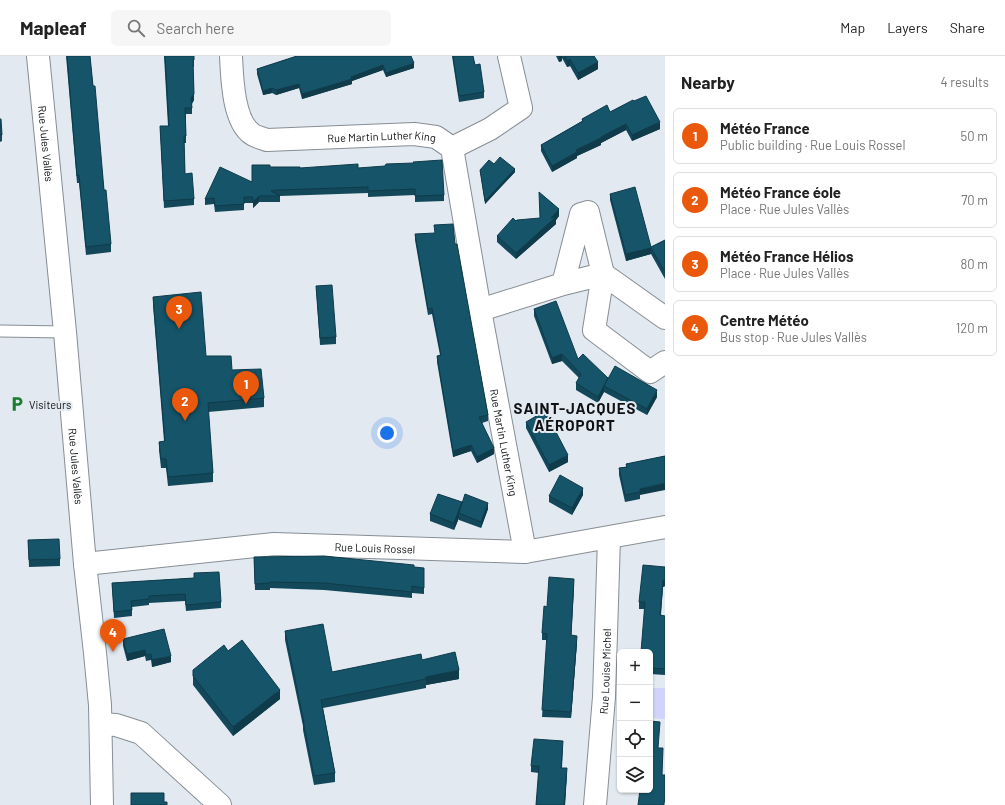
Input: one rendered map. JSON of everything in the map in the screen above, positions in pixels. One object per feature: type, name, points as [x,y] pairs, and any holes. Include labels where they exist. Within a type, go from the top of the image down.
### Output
[{"type":"street","name":"Rue Jules Vallès","points":[[38,56],[65,332],[85,564],[95,653],[101,724],[102,805]]},
{"type":"street","name":"Rue Martin Luther King","points":[[231,56],[236,103],[242,122],[252,134],[267,140],[414,134],[436,137],[452,148],[480,310],[525,552]]},
{"type":"street","points":[[452,148],[490,129],[521,108],[509,56]]},
{"type":"street","points":[[562,284],[581,214],[588,212],[603,274],[594,330],[650,372],[665,362]]},
{"type":"street","points":[[480,310],[562,284],[603,274],[665,318]]},
{"type":"street","name":"Rue Louis Rossel","points":[[85,564],[274,544],[525,552],[665,527]]},
{"type":"street","name":"Rue Louise Michel","points":[[595,805],[604,697],[609,538]]},
{"type":"street","points":[[101,724],[116,725],[141,733],[220,805]]},
{"type":"lane","points":[[0,332],[65,332]]},
{"type":"shaded area","points":[[653,688],[665,688],[665,719],[653,718]]},
{"type":"building","points":[[67,56],[90,56],[93,86],[95,86],[104,190],[106,190],[111,244],[86,247],[79,175],[77,176]]},
{"type":"building","points":[[165,56],[194,56],[194,94],[191,98],[192,108],[185,108],[186,136],[184,136],[185,174],[192,173],[194,199],[164,201],[160,126],[169,126]]},
{"type":"building","points":[[297,56],[411,56],[414,63],[386,73],[383,65],[351,77],[352,79],[302,94],[299,84],[276,90],[272,88],[263,91],[257,69]]},
{"type":"building","points":[[453,56],[473,56],[475,65],[480,64],[484,92],[459,96]]},
{"type":"building","points":[[565,56],[594,56],[598,62],[578,73],[570,59],[567,61]]},
{"type":"building","points":[[646,96],[660,122],[632,135],[626,124],[576,150],[577,152],[552,166],[541,145],[583,121],[582,119],[607,105],[610,112],[633,100],[634,101]]},
{"type":"building","points":[[1,119],[2,135],[0,135]]},
{"type":"building","points":[[500,157],[515,169],[485,201],[480,170],[489,160],[494,164]]},
{"type":"building","points":[[442,160],[444,195],[415,196],[415,189],[368,191],[368,187],[277,190],[271,191],[280,196],[259,196],[253,202],[253,197],[244,197],[244,204],[215,206],[214,198],[205,199],[220,167],[252,182],[252,165],[300,168],[358,164],[358,168],[385,166],[386,164]]},
{"type":"building","points":[[635,187],[651,247],[665,240],[665,272],[651,248],[626,254],[610,194]]},
{"type":"building","points":[[539,192],[559,209],[551,218],[556,217],[516,253],[497,236],[513,218],[516,221],[540,218]]},
{"type":"building","points":[[453,224],[455,244],[457,244],[488,415],[479,417],[494,448],[477,457],[471,445],[453,451],[437,356],[441,355],[432,308],[428,309],[415,234],[435,233],[434,225]]},
{"type":"building","points":[[332,285],[336,337],[320,338],[316,286]]},
{"type":"building","points":[[201,292],[206,356],[231,356],[232,370],[261,369],[264,398],[208,403],[213,473],[168,477],[166,459],[161,459],[159,442],[165,441],[153,297]]},
{"type":"building","points":[[556,301],[578,359],[583,354],[608,378],[598,397],[576,383],[581,374],[562,354],[552,358],[534,309]]},
{"type":"building","points":[[615,366],[657,390],[647,409],[604,386]]},
{"type":"building","points":[[545,411],[568,455],[549,465],[526,422]]},
{"type":"building","points":[[665,456],[665,483],[640,489],[640,492],[625,495],[619,468],[627,467],[626,464]]},
{"type":"building","points":[[560,475],[583,488],[572,508],[549,496]]},
{"type":"building","points":[[438,494],[462,502],[454,523],[430,514]]},
{"type":"building","points":[[465,494],[488,503],[481,522],[459,513]]},
{"type":"building","points":[[59,539],[60,559],[29,560],[28,540]]},
{"type":"building","points":[[324,556],[414,565],[414,567],[424,568],[424,588],[412,586],[412,592],[324,583],[270,582],[255,584],[254,557]]},
{"type":"building","points":[[643,565],[665,567],[665,580],[663,580],[660,615],[665,616],[665,669],[653,668],[653,649],[641,649],[645,602],[639,602]]},
{"type":"building","points":[[219,572],[221,602],[186,605],[185,594],[149,596],[149,599],[131,601],[132,610],[114,612],[112,583],[194,578],[194,573]]},
{"type":"building","points":[[549,577],[574,579],[571,635],[577,636],[571,712],[542,710],[547,634],[542,633],[544,606],[547,607]]},
{"type":"building","points":[[323,624],[332,672],[421,654],[422,660],[455,652],[459,670],[426,677],[426,679],[321,700],[335,773],[314,776],[285,631]]},
{"type":"building","points":[[164,629],[171,656],[152,660],[151,654],[146,655],[145,650],[127,654],[123,639]]},
{"type":"building","points":[[242,640],[280,690],[233,727],[193,676],[193,670],[224,645],[228,651]]},
{"type":"building","points":[[653,721],[660,722],[658,748],[663,748],[662,775],[665,775],[665,802],[664,805],[638,805],[640,793],[653,793]]},
{"type":"building","points":[[534,739],[563,741],[561,768],[567,768],[564,805],[536,805],[539,766],[531,766]]},
{"type":"building","points":[[131,793],[164,793],[164,802],[167,802],[167,805],[131,805]]},
{"type":"place","name":"Météo France Hélios","points":[[179,329]]},
{"type":"place","name":"Visiteurs","points":[[17,404]]},
{"type":"place","name":"Météo France","points":[[246,404]]},
{"type":"place","name":"Météo France éole","points":[[185,421]]},
{"type":"place","name":"Centre Météo","points":[[113,652]]},
{"type":"district","name":"SAINT-JACQUES AÉROPORT","points":[[575,416]]}]
